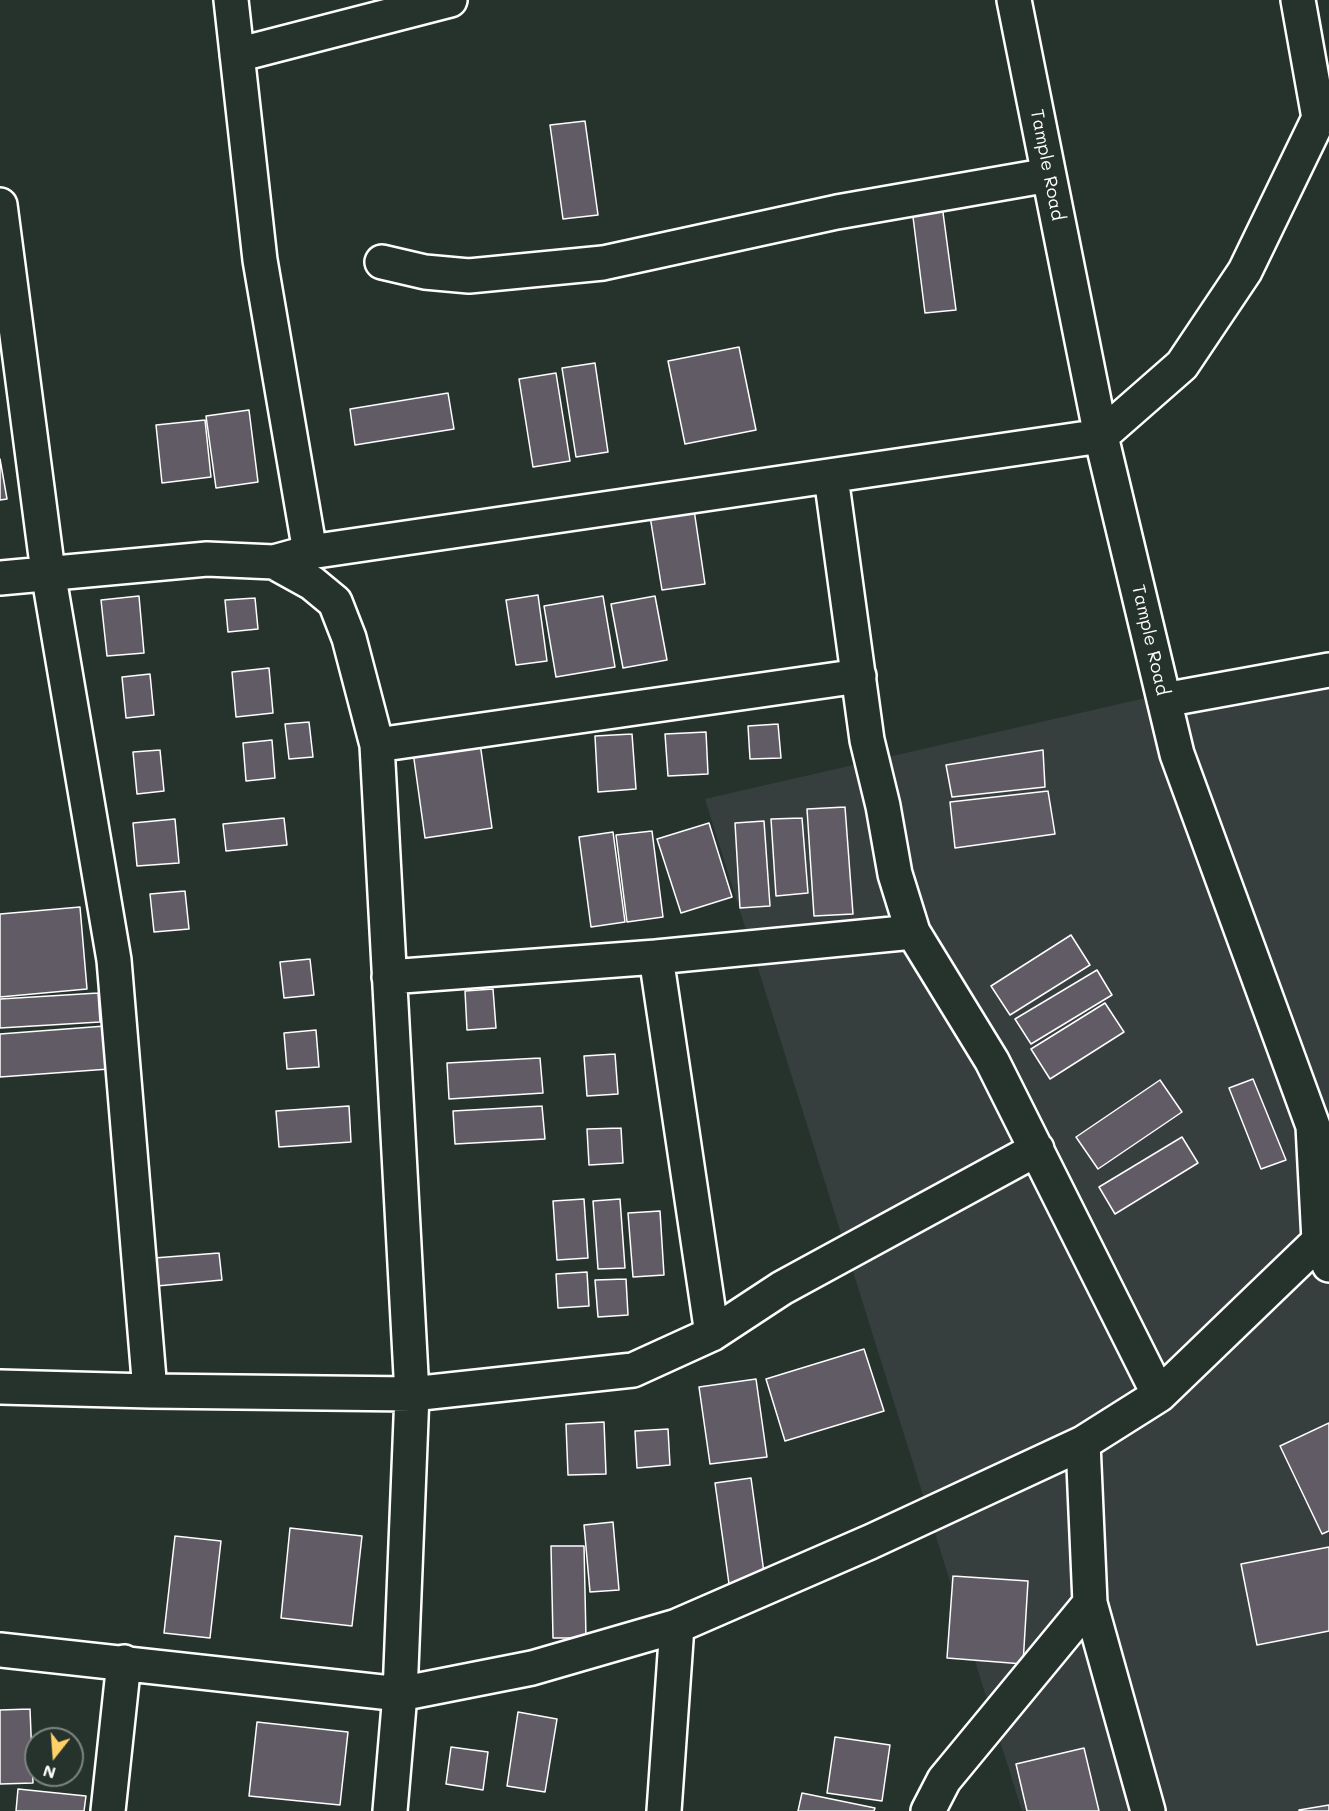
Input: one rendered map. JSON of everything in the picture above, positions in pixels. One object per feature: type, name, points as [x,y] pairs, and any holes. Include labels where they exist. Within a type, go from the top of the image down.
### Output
[{"type":"street","points":[[231,0],[261,260],[310,552]]},
{"type":"street","points":[[237,55],[450,0]]},
{"type":"street","name":"Tample Road","points":[[1014,0],[1101,436],[1177,754],[1321,1118],[1324,1253]]},
{"type":"street","points":[[0,578],[207,559],[274,562],[310,552],[1101,436],[1182,365],[1245,271],[1324,117],[1298,0]]},
{"type":"street","points":[[382,262],[425,272],[468,276],[603,263],[837,212],[1049,175]]},
{"type":"street","points":[[0,205],[48,572],[114,960],[150,1391]]},
{"type":"street","points":[[831,477],[867,740],[883,806],[895,874],[913,932],[992,1061],[1159,1395]]},
{"type":"street","points":[[274,562],[312,583],[335,602],[349,638],[377,745],[412,1394],[400,1694],[390,1811]]},
{"type":"street","points":[[1164,700],[1329,670]]},
{"type":"street","points":[[377,745],[859,676]]},
{"type":"street","points":[[389,977],[656,957],[913,932]]},
{"type":"street","points":[[656,957],[712,1334]]},
{"type":"street","points":[[0,1387],[412,1394],[633,1370],[712,1334],[782,1288],[1037,1149]]},
{"type":"street","points":[[0,1650],[400,1694],[532,1668],[677,1626],[870,1542],[1083,1443],[1159,1395],[1324,1253]]},
{"type":"street","points":[[1083,1443],[1090,1603],[1148,1811]]},
{"type":"street","points":[[928,1811],[950,1772],[1090,1603]]},
{"type":"street","points":[[664,1811],[677,1626]]},
{"type":"street","points":[[108,1811],[124,1662]]},
{"type":"shaded area","points":[[1329,656],[1329,1811],[1022,1811],[705,799]]},
{"type":"building","points":[[585,121],[598,215],[563,219],[550,125]]},
{"type":"building","points":[[942,205],[956,310],[925,313],[912,209]]},
{"type":"building","points":[[739,347],[756,430],[685,444],[668,361]]},
{"type":"building","points":[[595,363],[608,452],[576,457],[562,368]]},
{"type":"building","points":[[556,373],[570,461],[533,467],[519,379]]},
{"type":"building","points":[[448,393],[454,429],[355,445],[350,409]]},
{"type":"building","points":[[249,410],[258,482],[216,488],[206,416]]},
{"type":"building","points":[[205,420],[211,477],[162,483],[156,425]]},
{"type":"building","points":[[0,459],[7,499],[0,500]]},
{"type":"building","points":[[693,503],[705,584],[662,590],[649,510]]},
{"type":"building","points":[[538,595],[547,661],[516,665],[506,600]]},
{"type":"building","points":[[139,596],[144,653],[107,656],[101,600]]},
{"type":"building","points":[[603,596],[615,667],[556,677],[544,606]]},
{"type":"building","points":[[655,596],[667,660],[623,668],[611,604]]},
{"type":"building","points":[[255,598],[258,629],[228,632],[225,600]]},
{"type":"building","points":[[269,668],[273,713],[236,717],[232,672]]},
{"type":"building","points":[[150,674],[154,715],[126,718],[122,677]]},
{"type":"building","points":[[309,722],[313,757],[289,759],[285,724]]},
{"type":"building","points":[[778,724],[781,758],[750,759],[748,726]]},
{"type":"building","points":[[706,732],[708,774],[668,776],[665,734]]},
{"type":"building","points":[[632,734],[636,789],[598,792],[595,736]]},
{"type":"building","points":[[479,736],[492,828],[425,838],[412,745]]},
{"type":"building","points":[[272,740],[275,778],[246,781],[243,743]]},
{"type":"building","points":[[160,750],[164,791],[137,794],[133,752]]},
{"type":"building","points":[[1043,750],[1045,787],[952,797],[946,765]]},
{"type":"building","points":[[1048,791],[1055,834],[955,848],[950,802]]},
{"type":"building","points":[[845,807],[853,914],[814,916],[807,809]]},
{"type":"building","points":[[284,818],[287,845],[226,851],[223,824]]},
{"type":"building","points":[[802,818],[808,893],[776,896],[771,819]]},
{"type":"building","points":[[175,819],[179,863],[137,866],[133,823]]},
{"type":"building","points":[[764,821],[770,906],[740,908],[735,823]]},
{"type":"building","points":[[709,823],[732,897],[681,913],[657,839]]},
{"type":"building","points":[[652,831],[663,917],[627,922],[616,835]]},
{"type":"building","points":[[613,832],[625,922],[591,927],[579,837]]},
{"type":"building","points":[[185,891],[189,929],[154,932],[150,894]]},
{"type":"building","points":[[80,907],[87,989],[0,997],[0,914]]},
{"type":"building","points":[[1071,935],[1090,965],[1010,1015],[991,986]]},
{"type":"building","points":[[310,959],[314,995],[284,998],[280,962]]},
{"type":"building","points":[[1097,970],[1112,995],[1031,1044],[1015,1019]]},
{"type":"building","points":[[493,989],[496,1028],[467,1030],[465,991]]},
{"type":"building","points":[[98,993],[100,1022],[0,1028],[0,999]]},
{"type":"building","points":[[1105,1003],[1124,1032],[1050,1079],[1031,1049]]},
{"type":"building","points":[[105,1026],[109,1069],[0,1077],[0,1034]]},
{"type":"building","points":[[316,1030],[319,1067],[287,1069],[284,1033]]},
{"type":"building","points":[[615,1054],[618,1094],[587,1096],[584,1056]]},
{"type":"building","points":[[540,1058],[543,1093],[449,1099],[447,1063]]},
{"type":"building","points":[[1253,1079],[1286,1160],[1261,1169],[1229,1088]]},
{"type":"building","points":[[1160,1080],[1182,1112],[1098,1169],[1076,1137]]},
{"type":"building","points":[[349,1106],[351,1142],[279,1147],[276,1111]]},
{"type":"building","points":[[542,1106],[545,1139],[455,1144],[453,1111]]},
{"type":"building","points":[[621,1128],[623,1163],[589,1165],[587,1129]]},
{"type":"building","points":[[1182,1137],[1198,1163],[1115,1214],[1099,1187]]},
{"type":"building","points":[[584,1199],[588,1258],[557,1260],[553,1201]]},
{"type":"building","points":[[620,1199],[625,1268],[598,1269],[593,1201]]},
{"type":"building","points":[[660,1211],[664,1275],[633,1277],[628,1213]]},
{"type":"building","points":[[219,1253],[222,1280],[157,1286],[154,1258]]},
{"type":"building","points":[[587,1272],[589,1306],[558,1308],[556,1274]]},
{"type":"building","points":[[626,1279],[628,1315],[598,1317],[595,1280]]},
{"type":"building","points":[[864,1349],[884,1411],[785,1441],[766,1379]]},
{"type":"building","points":[[756,1379],[767,1457],[710,1464],[699,1387]]},
{"type":"building","points":[[604,1422],[606,1474],[568,1475],[566,1424]]},
{"type":"building","points":[[1329,1423],[1329,1531],[1322,1534],[1280,1446]]},
{"type":"building","points":[[668,1429],[670,1465],[637,1468],[635,1431]]},
{"type":"building","points":[[751,1478],[765,1580],[729,1584],[715,1483]]},
{"type":"building","points":[[613,1522],[619,1590],[590,1592],[584,1525]]},
{"type":"building","points":[[290,1528],[362,1536],[352,1626],[281,1618]]},
{"type":"building","points":[[175,1536],[221,1541],[210,1638],[164,1633]]},
{"type":"building","points":[[551,1546],[584,1546],[586,1638],[553,1638]]},
{"type":"building","points":[[1329,1547],[1329,1631],[1257,1645],[1241,1564]]},
{"type":"building","points":[[953,1576],[1028,1581],[1023,1664],[947,1658]]},
{"type":"building","points":[[30,1709],[31,1727],[24,1727],[24,1783],[0,1784],[0,1710]]},
{"type":"building","points":[[518,1712],[557,1719],[545,1792],[507,1786]]},
{"type":"building","points":[[257,1722],[348,1732],[340,1805],[249,1796]]},
{"type":"building","points":[[835,1737],[890,1745],[882,1801],[827,1793]]},
{"type":"building","points":[[451,1747],[488,1752],[483,1790],[446,1784]]},
{"type":"building","points":[[1084,1748],[1099,1811],[1027,1811],[1016,1764]]},
{"type":"building","points":[[18,1789],[86,1796],[84,1811],[16,1811]]},
{"type":"building","points":[[802,1793],[875,1808],[874,1811],[798,1811]]},
{"type":"building","points":[[1329,1805],[1329,1811],[1299,1811],[1299,1810]]}]
